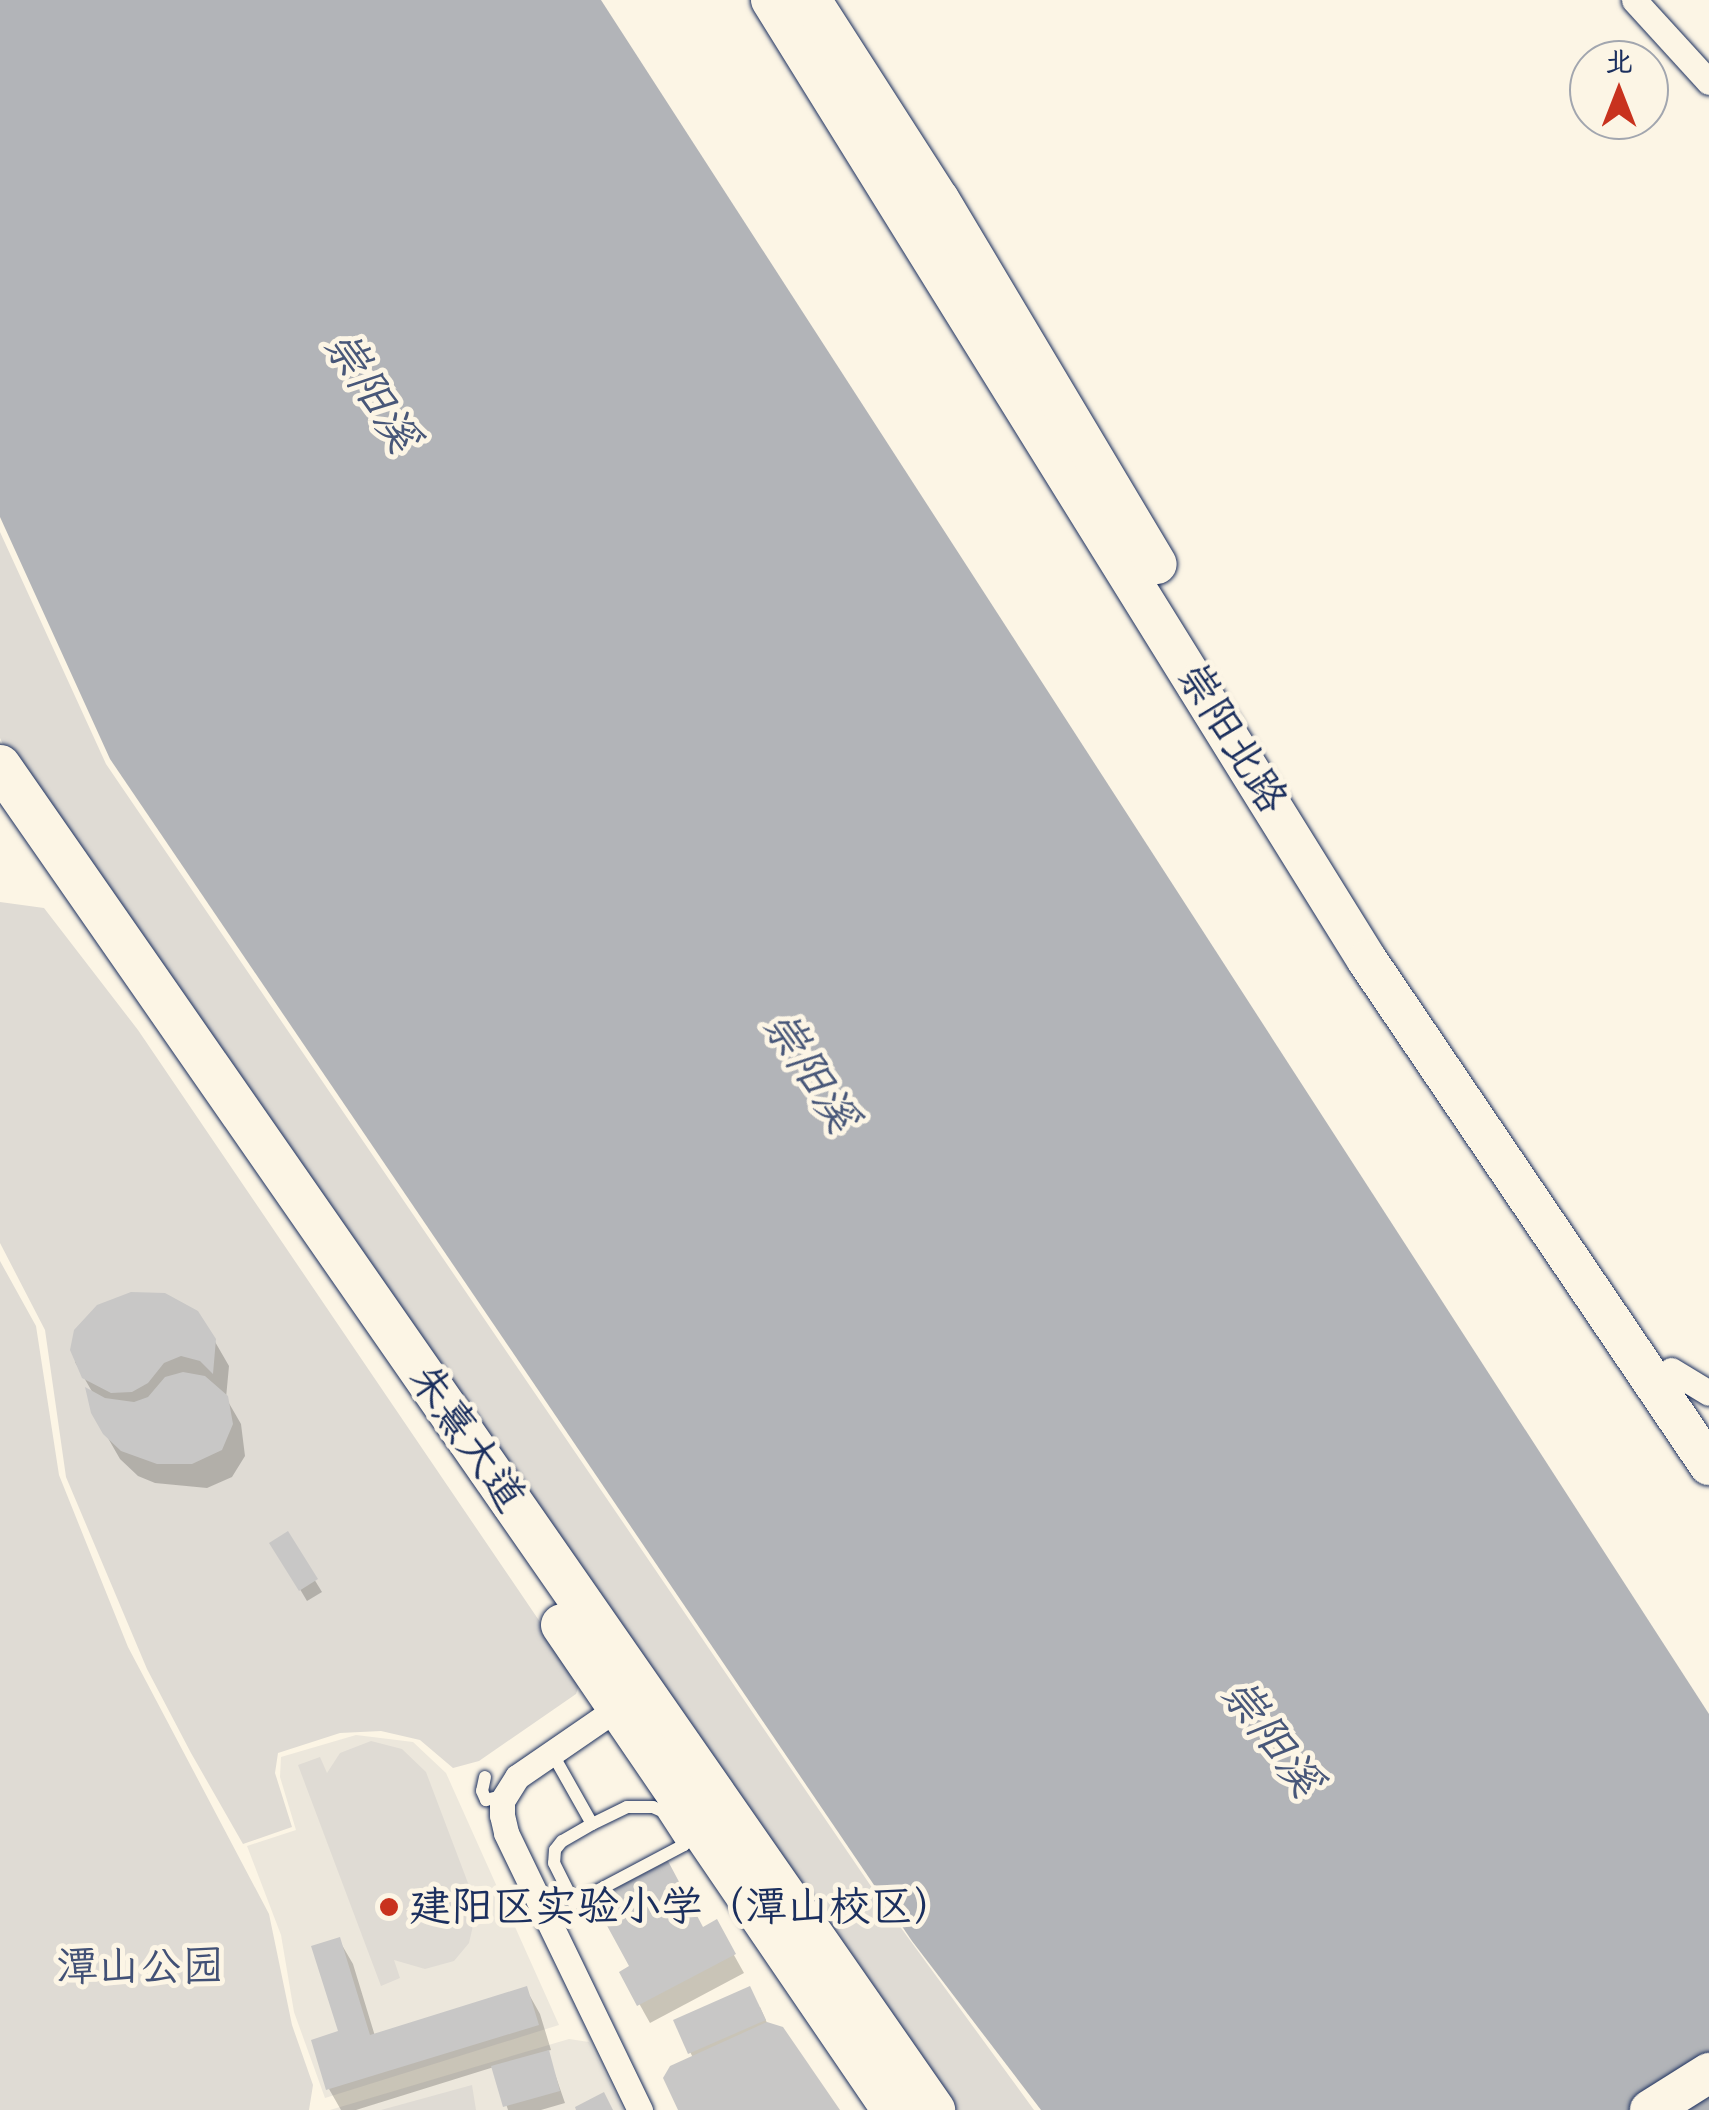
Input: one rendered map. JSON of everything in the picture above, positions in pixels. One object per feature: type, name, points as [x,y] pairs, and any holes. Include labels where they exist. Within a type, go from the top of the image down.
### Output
[{"type":"highway","name":"朱熹大道","points":[[0,766],[630,1700],[893,2110]]},
{"type":"highway","name":"朱熹大道","points":[[0,815],[446,1451],[934,2110]]},
{"type":"main road","name":"崇阳北路","points":[[771,0],[1367,960],[1709,1465]]},
{"type":"main road","name":"崇阳北路","points":[[811,0],[938,200],[1385,944],[1709,1426]]},
{"type":"main road","points":[[1650,2110],[1709,2073]]},
{"type":"street","points":[[1634,0],[1709,82]]},
{"type":"street","points":[[1671,1370],[1709,1394]]},
{"type":"street","points":[[630,1700],[552,1753],[496,1782],[506,1833],[640,2110]]},
{"type":"lane","points":[[552,1753],[592,1824]]},
{"type":"lane","points":[[652,1806],[662,1812],[684,1845],[574,1903],[554,1862],[555,1850],[562,1841],[592,1824],[627,1808],[652,1806]]},
{"type":"shaded area","name":"建阳区实验小学（潭山校区）","points":[[356,1735],[413,1742],[446,1773],[559,2025],[325,2098],[294,2012],[281,1935],[247,1846],[296,1830],[280,1777],[281,1757]]},
{"type":"shaded area","points":[[569,2039],[589,2042],[623,2110],[330,2110]]},
{"type":"green space","points":[[0,532],[106,764],[877,1895],[1034,2110],[953,2110],[11,761],[0,738]]},
{"type":"green space","points":[[0,902],[44,908],[138,1030],[574,1672],[579,1685],[576,1694],[479,1761],[453,1768],[420,1740],[381,1731],[340,1733],[278,1753],[275,1773],[292,1827],[243,1844],[191,1753],[147,1669],[66,1477],[45,1330],[0,1243]]},
{"type":"green space","name":"潭山公园","points":[[0,1261],[36,1326],[59,1475],[128,1647],[269,1914],[292,2025],[313,2085],[309,2110],[0,2110]]},
{"type":"green space","points":[[371,1741],[402,1749],[426,1772],[471,1891],[475,1917],[469,1943],[454,1961],[425,1969],[394,1960],[400,1978],[381,1986],[298,1765],[320,1757],[327,1773],[340,1753]]},
{"type":"green space","points":[[472,2085],[476,2110],[381,2110]]},
{"type":"water","name":"崇阳溪","points":[[0,0],[601,0],[1709,1714],[1709,2110],[1041,2110],[912,1941],[110,759],[0,517]]},
{"type":"building","points":[[131,1292],[165,1293],[198,1311],[216,1339],[213,1374],[200,1361],[181,1356],[164,1363],[148,1383],[132,1392],[111,1393],[82,1378],[70,1350],[74,1330],[97,1305]]},
{"type":"building","points":[[183,1372],[205,1376],[228,1396],[233,1424],[222,1450],[192,1464],[157,1464],[121,1451],[103,1434],[91,1413],[85,1387],[105,1398],[134,1402],[148,1397],[165,1377]]},
{"type":"building","points":[[288,1531],[318,1579],[299,1591],[269,1543]]},
{"type":"building","points":[[668,1861],[703,1927],[717,1919],[736,1954],[637,2006],[619,1972],[629,1966],[593,1900]]},
{"type":"building","points":[[340,1937],[370,2035],[527,1986],[539,2025],[326,2090],[311,2040],[338,2031],[311,1946]]},
{"type":"building","points":[[750,1986],[766,2020],[688,2054],[673,2020]]},
{"type":"building","points":[[767,2022],[783,2027],[840,2110],[678,2110],[663,2078],[670,2066]]},
{"type":"building","points":[[549,2050],[560,2091],[503,2107],[491,2066]]},
{"type":"building","points":[[604,2092],[613,2110],[576,2110],[575,2107]]},
{"type":"place","name":"建阳区实验小学（潭山校区）","points":[[389,1907]]}]
